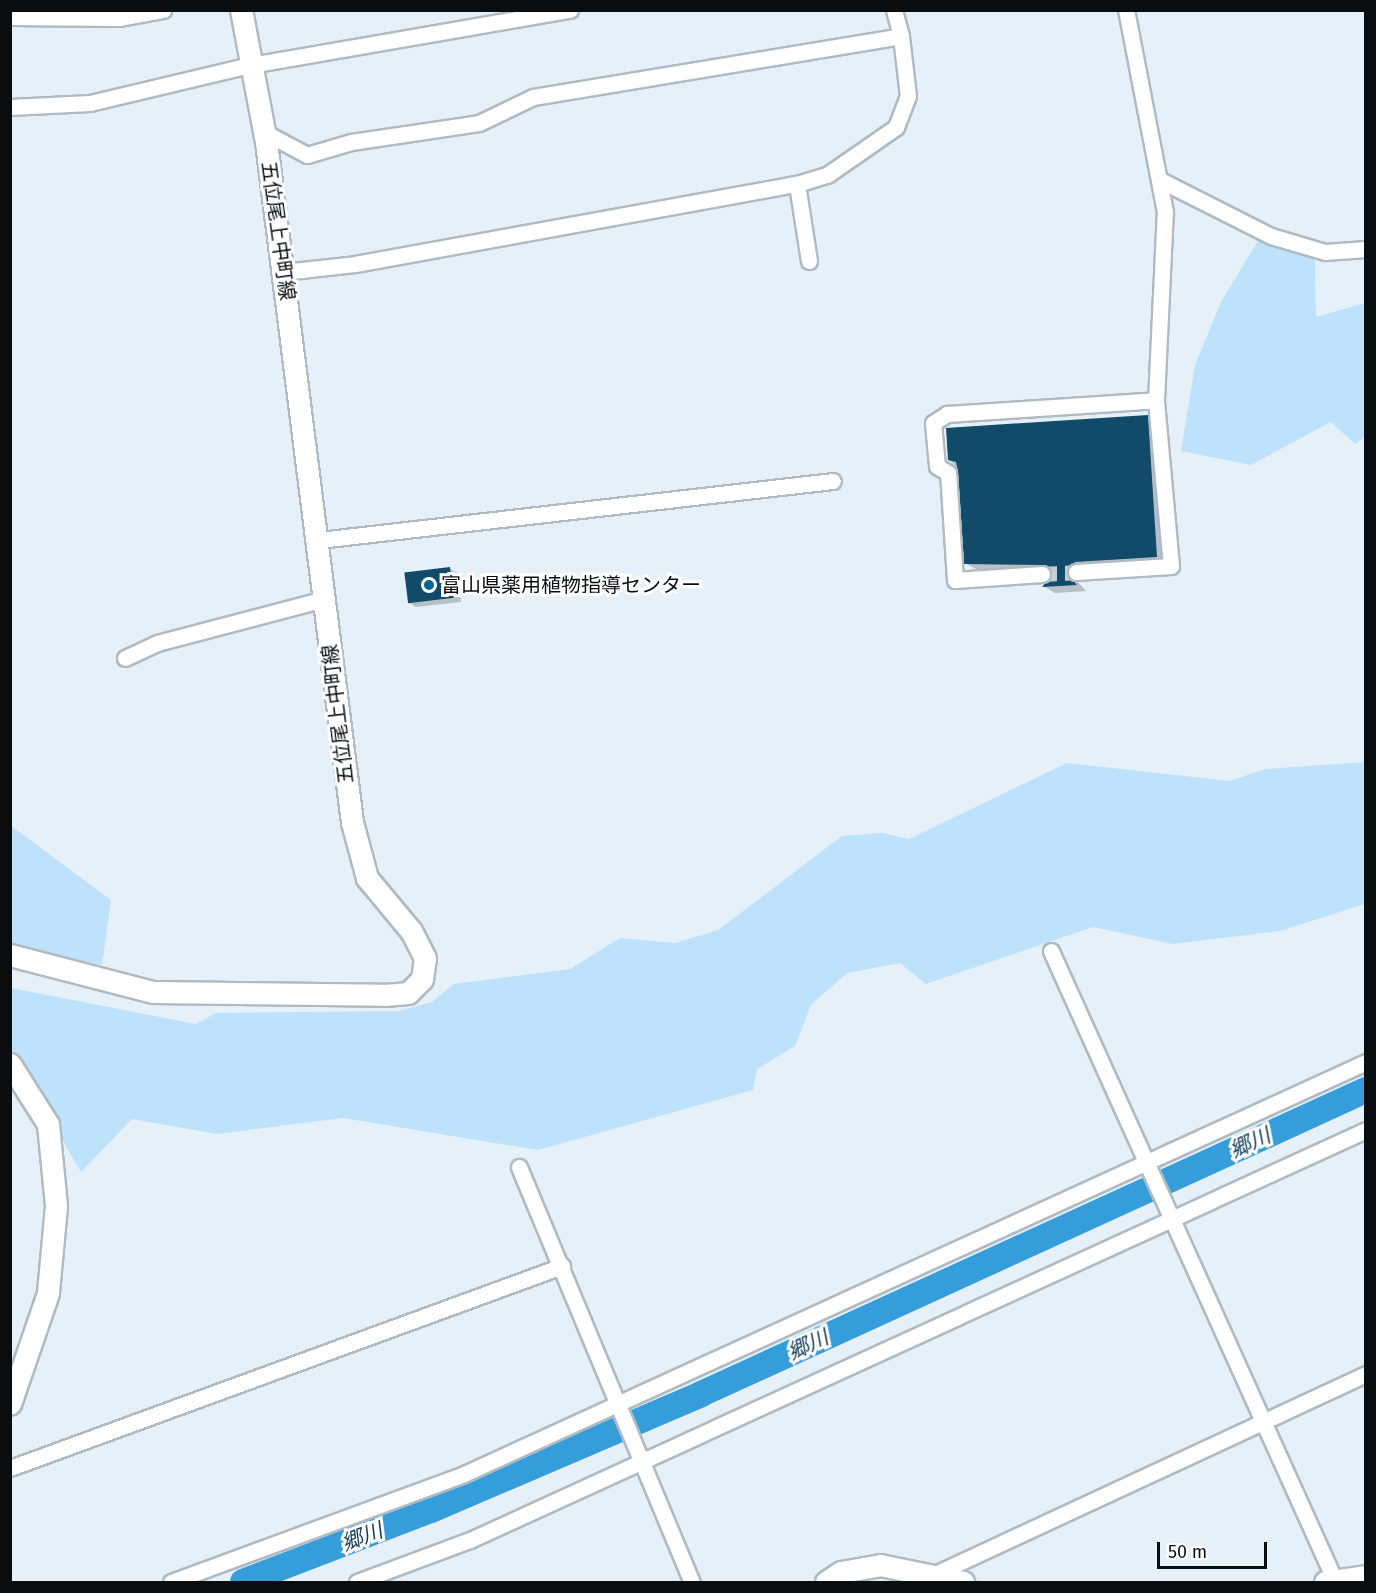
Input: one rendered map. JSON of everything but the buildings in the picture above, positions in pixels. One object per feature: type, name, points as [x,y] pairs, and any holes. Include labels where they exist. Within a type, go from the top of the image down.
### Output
[{"type":"main road","name":"五位尾上中町線","points":[[10,955],[153,992],[385,995],[408,993],[422,979],[425,958],[411,931],[367,878],[352,822],[319,540],[264,132],[241,10]]},
{"type":"main road","points":[[10,1064],[48,1124],[56,1206],[48,1293],[10,1404]]},
{"type":"main road","points":[[828,1582],[841,1572],[880,1565],[952,1580]]},
{"type":"main road","points":[[1330,1582],[1365,1576]]},
{"type":"street","points":[[10,17],[120,18],[163,10]]},
{"type":"street","points":[[10,107],[90,102],[250,65],[570,10]]},
{"type":"street","points":[[283,272],[355,264],[797,184],[828,175],[896,127],[908,96],[901,36],[894,10]]},
{"type":"street","points":[[1076,572],[1171,566],[1156,400],[1165,212],[1126,10]]},
{"type":"street","points":[[264,132],[307,155],[351,142],[479,123],[533,97],[901,36]]},
{"type":"street","points":[[1160,180],[1270,236],[1325,252],[1365,249]]},
{"type":"street","points":[[797,184],[808,261]]},
{"type":"street","points":[[1042,574],[955,580],[948,473],[937,466],[933,423],[947,414],[1156,400]]},
{"type":"street","points":[[319,540],[833,481]]},
{"type":"street","points":[[125,658],[157,643],[325,600]]},
{"type":"street","points":[[1051,951],[1172,1218],[1185,1257],[1262,1423],[1330,1582]]},
{"type":"street","points":[[171,1582],[453,1478],[1365,1062]]},
{"type":"street","points":[[357,1582],[470,1540],[1365,1130]]},
{"type":"street","points":[[519,1167],[562,1266],[639,1462],[693,1582]]},
{"type":"street","points":[[10,1468],[562,1266]]},
{"type":"street","points":[[952,1580],[1262,1423],[1365,1374]]},
{"type":"shaded area","points":[[1259,239],[1315,260],[1316,317],[1365,303],[1365,437],[1355,444],[1331,422],[1251,465],[1181,451],[1195,365],[1221,302]]},
{"type":"shaded area","points":[[1365,762],[1365,904],[1280,931],[1173,944],[1093,927],[926,984],[900,963],[847,973],[811,1005],[795,1046],[757,1069],[753,1090],[538,1150],[343,1118],[217,1134],[132,1119],[81,1172],[11,1052],[11,988],[196,1024],[216,1013],[399,1011],[432,1002],[454,984],[570,969],[620,938],[675,943],[718,930],[842,836],[882,833],[909,839],[1067,763],[1230,781],[1265,769]]},
{"type":"shaded area","points":[[10,825],[111,900],[102,965],[11,949]]},
{"type":"waterway","name":"郷川","points":[[243,1582],[431,1510],[701,1394],[1366,1090]]},
{"type":"tunnel","points":[[1042,574],[1076,572]]},
{"type":"place","name":"富山県薬用植物指導センター","points":[[429,585]]}]
